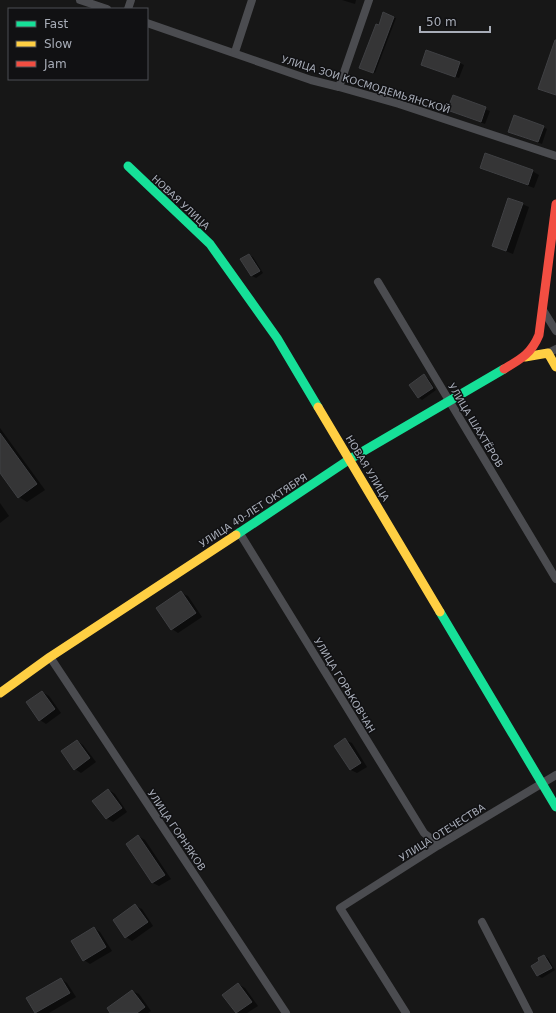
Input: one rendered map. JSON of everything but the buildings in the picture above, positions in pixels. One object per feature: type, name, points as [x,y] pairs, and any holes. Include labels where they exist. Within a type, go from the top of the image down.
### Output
[{"type":"street","points":[[80,0],[104,8]]},
{"type":"street","points":[[235,52],[252,0]]},
{"type":"street","points":[[339,86],[369,0]]},
{"type":"street","name":"УЛИЦА ЗОИ КОСМОДЕМЬЯНСКОЙ","points":[[148,23],[235,52],[310,80],[339,86],[399,104],[556,156]]},
{"type":"street","name":"НОВАЯ УЛИЦА","points":[[128,166],[210,244],[277,338],[556,807]]},
{"type":"street","name":"УЛИЦА 40-ЛЕТ ОКТЯБРЯ","points":[[525,357],[535,345],[539,335],[556,204]]},
{"type":"street","name":"УЛИЦА ШАХТЁРОВ","points":[[378,282],[556,579]]},
{"type":"street","points":[[543,310],[556,331]]},
{"type":"street","points":[[552,351],[556,367]]},
{"type":"street","name":"УЛИЦА 40-ЛЕТ ОКТЯБРЯ","points":[[0,693],[50,657],[350,460],[525,357],[552,351]]},
{"type":"street","name":"УЛИЦА ГОРЬКОВЧАН","points":[[239,532],[424,833],[439,845]]},
{"type":"street","name":"УЛИЦА ГОРНЯКОВ","points":[[50,657],[285,1012]]},
{"type":"street","name":"УЛИЦА ОТЕЧЕСТВА","points":[[406,1013],[340,908],[439,845],[556,775]]},
{"type":"street","points":[[482,922],[529,1013]]},
{"type":"traffic: fast","points":[[128,166],[210,244],[277,338],[318,407]]},
{"type":"traffic: fast","points":[[236,535],[350,459],[504,369]]},
{"type":"traffic: fast","points":[[440,612],[556,807]]},
{"type":"traffic: slow","points":[[525,357],[548,353],[556,367]]},
{"type":"traffic: slow","points":[[318,407],[440,612]]},
{"type":"traffic: slow","points":[[0,693],[50,657],[236,535]]},
{"type":"traffic: jam","points":[[504,369],[525,355],[533,347],[539,335],[556,204]]}]
